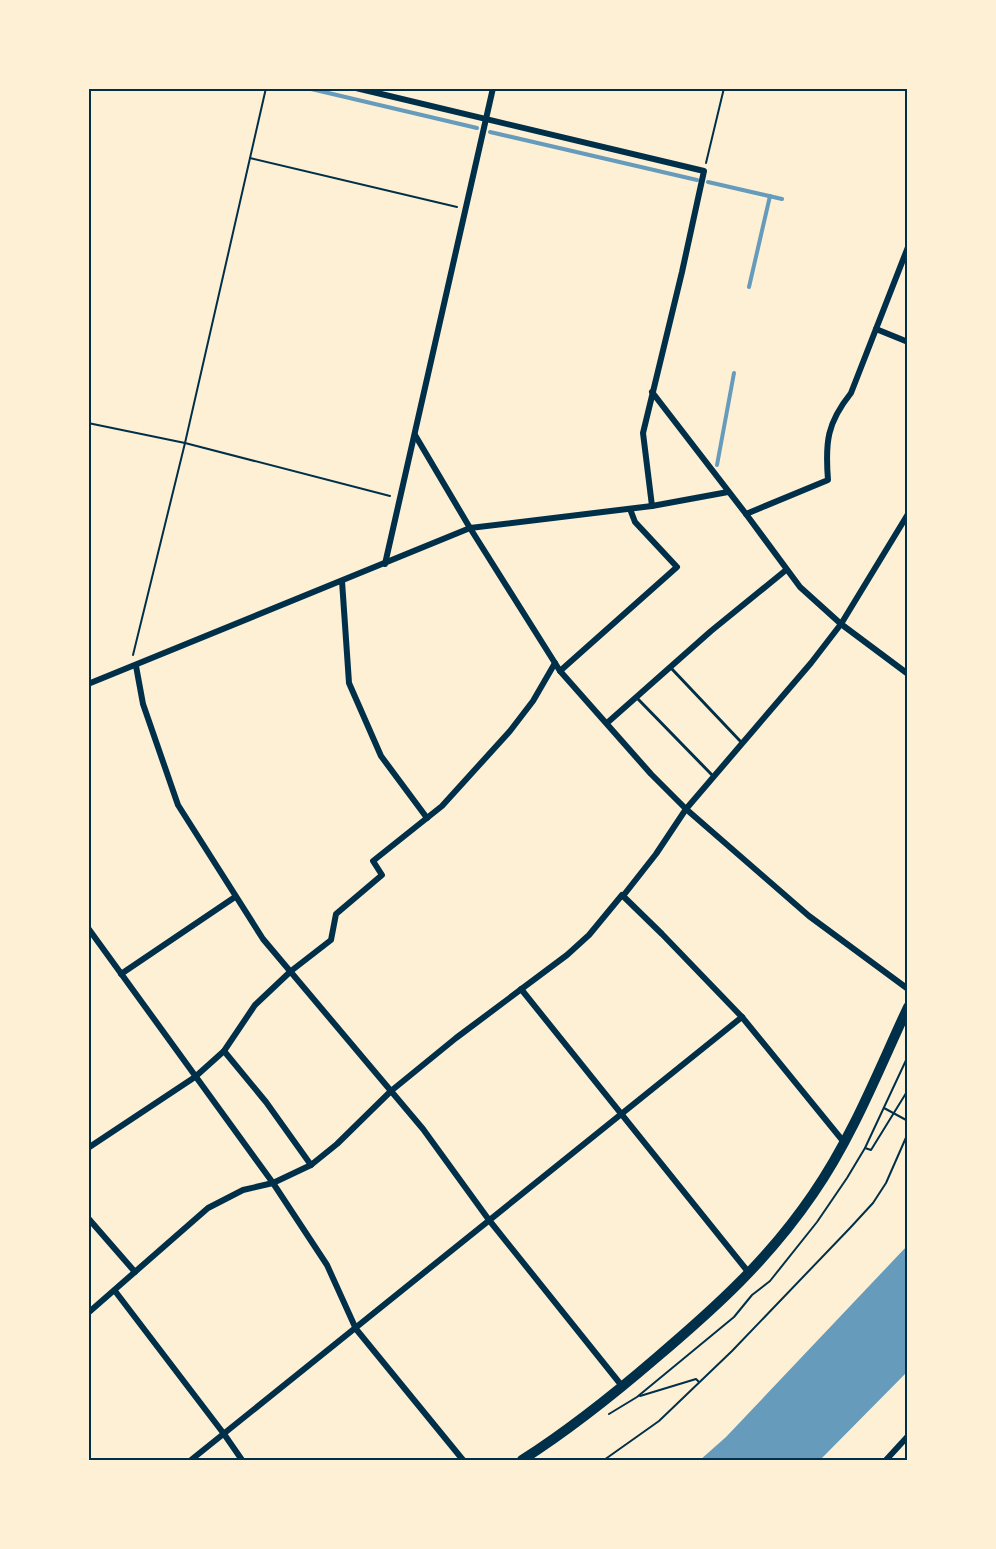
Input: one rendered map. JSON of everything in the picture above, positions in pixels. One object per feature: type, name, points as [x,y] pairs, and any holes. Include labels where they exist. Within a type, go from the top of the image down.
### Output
[{"type":"main road","points":[[522,1461],[574,1425],[622,1386],[721,1303],[749,1274],[813,1194],[843,1141],[908,1007]]},
{"type":"street","points":[[356,88],[704,171],[643,433],[652,506]]},
{"type":"street","points":[[385,564],[493,88]]},
{"type":"street","points":[[746,514],[828,480],[826,447],[836,411],[850,393],[908,247]]},
{"type":"street","points":[[876,329],[908,342]]},
{"type":"street","points":[[652,392],[800,587],[841,624],[908,675]]},
{"type":"street","points":[[415,435],[470,528],[560,671],[651,774],[686,809],[809,916],[908,988]]},
{"type":"street","points":[[88,684],[470,528],[652,506],[728,492]]},
{"type":"street","points":[[560,671],[677,567],[635,522],[630,509]]},
{"type":"street","points":[[88,1313],[208,1209],[243,1190],[273,1183],[311,1165],[337,1144],[391,1091],[456,1038],[567,955],[589,935],[656,854],[686,809],[812,663],[841,624],[908,514]]},
{"type":"street","points":[[607,723],[711,631],[786,570]]},
{"type":"street","points":[[342,581],[349,683],[381,756],[427,818]]},
{"type":"street","points":[[88,1148],[195,1077],[224,1051],[255,1005],[291,971],[331,940],[336,914],[382,876],[373,861],[442,806],[510,731],[533,701],[555,663]]},
{"type":"street","points":[[133,667],[143,704],[178,805],[263,939],[423,1129],[489,1220],[622,1386]]},
{"type":"street","points":[[623,896],[742,1017],[843,1141]]},
{"type":"street","points":[[121,974],[235,897]]},
{"type":"street","points":[[88,928],[273,1183],[327,1265],[356,1329],[463,1461]]},
{"type":"street","points":[[521,989],[749,1274]]},
{"type":"street","points":[[191,1461],[742,1017]]},
{"type":"street","points":[[224,1051],[266,1102],[311,1165]]},
{"type":"street","points":[[88,1218],[135,1272]]},
{"type":"street","points":[[115,1291],[242,1461]]},
{"type":"street","points":[[886,1461],[908,1436]]},
{"type":"lane","points":[[671,668],[743,744]]},
{"type":"lane","points":[[637,698],[714,776]]},
{"type":"path","points":[[133,667],[266,88]]},
{"type":"path","points":[[704,171],[724,88]]},
{"type":"path","points":[[250,158],[465,209]]},
{"type":"path","points":[[88,423],[185,442],[399,499]]},
{"type":"path","points":[[865,1148],[871,1150],[908,1090]]},
{"type":"path","points":[[878,1099],[886,1102]]},
{"type":"path","points":[[884,1107],[908,1121]]},
{"type":"path","points":[[604,1461],[644,1433],[700,1382],[873,1203],[894,1168],[908,1133]]},
{"type":"path","points":[[637,1397],[696,1379],[700,1382]]},
{"type":"water","points":[[907,1246],[907,1372],[820,1460],[700,1460],[726,1437]]},
{"type":"waterway","points":[[307,88],[477,128]]},
{"type":"waterway","points":[[490,132],[697,180]]},
{"type":"waterway","points":[[708,182],[782,199]]},
{"type":"waterway","points":[[749,287],[770,196]]},
{"type":"waterway","points":[[717,465],[734,373]]}]
